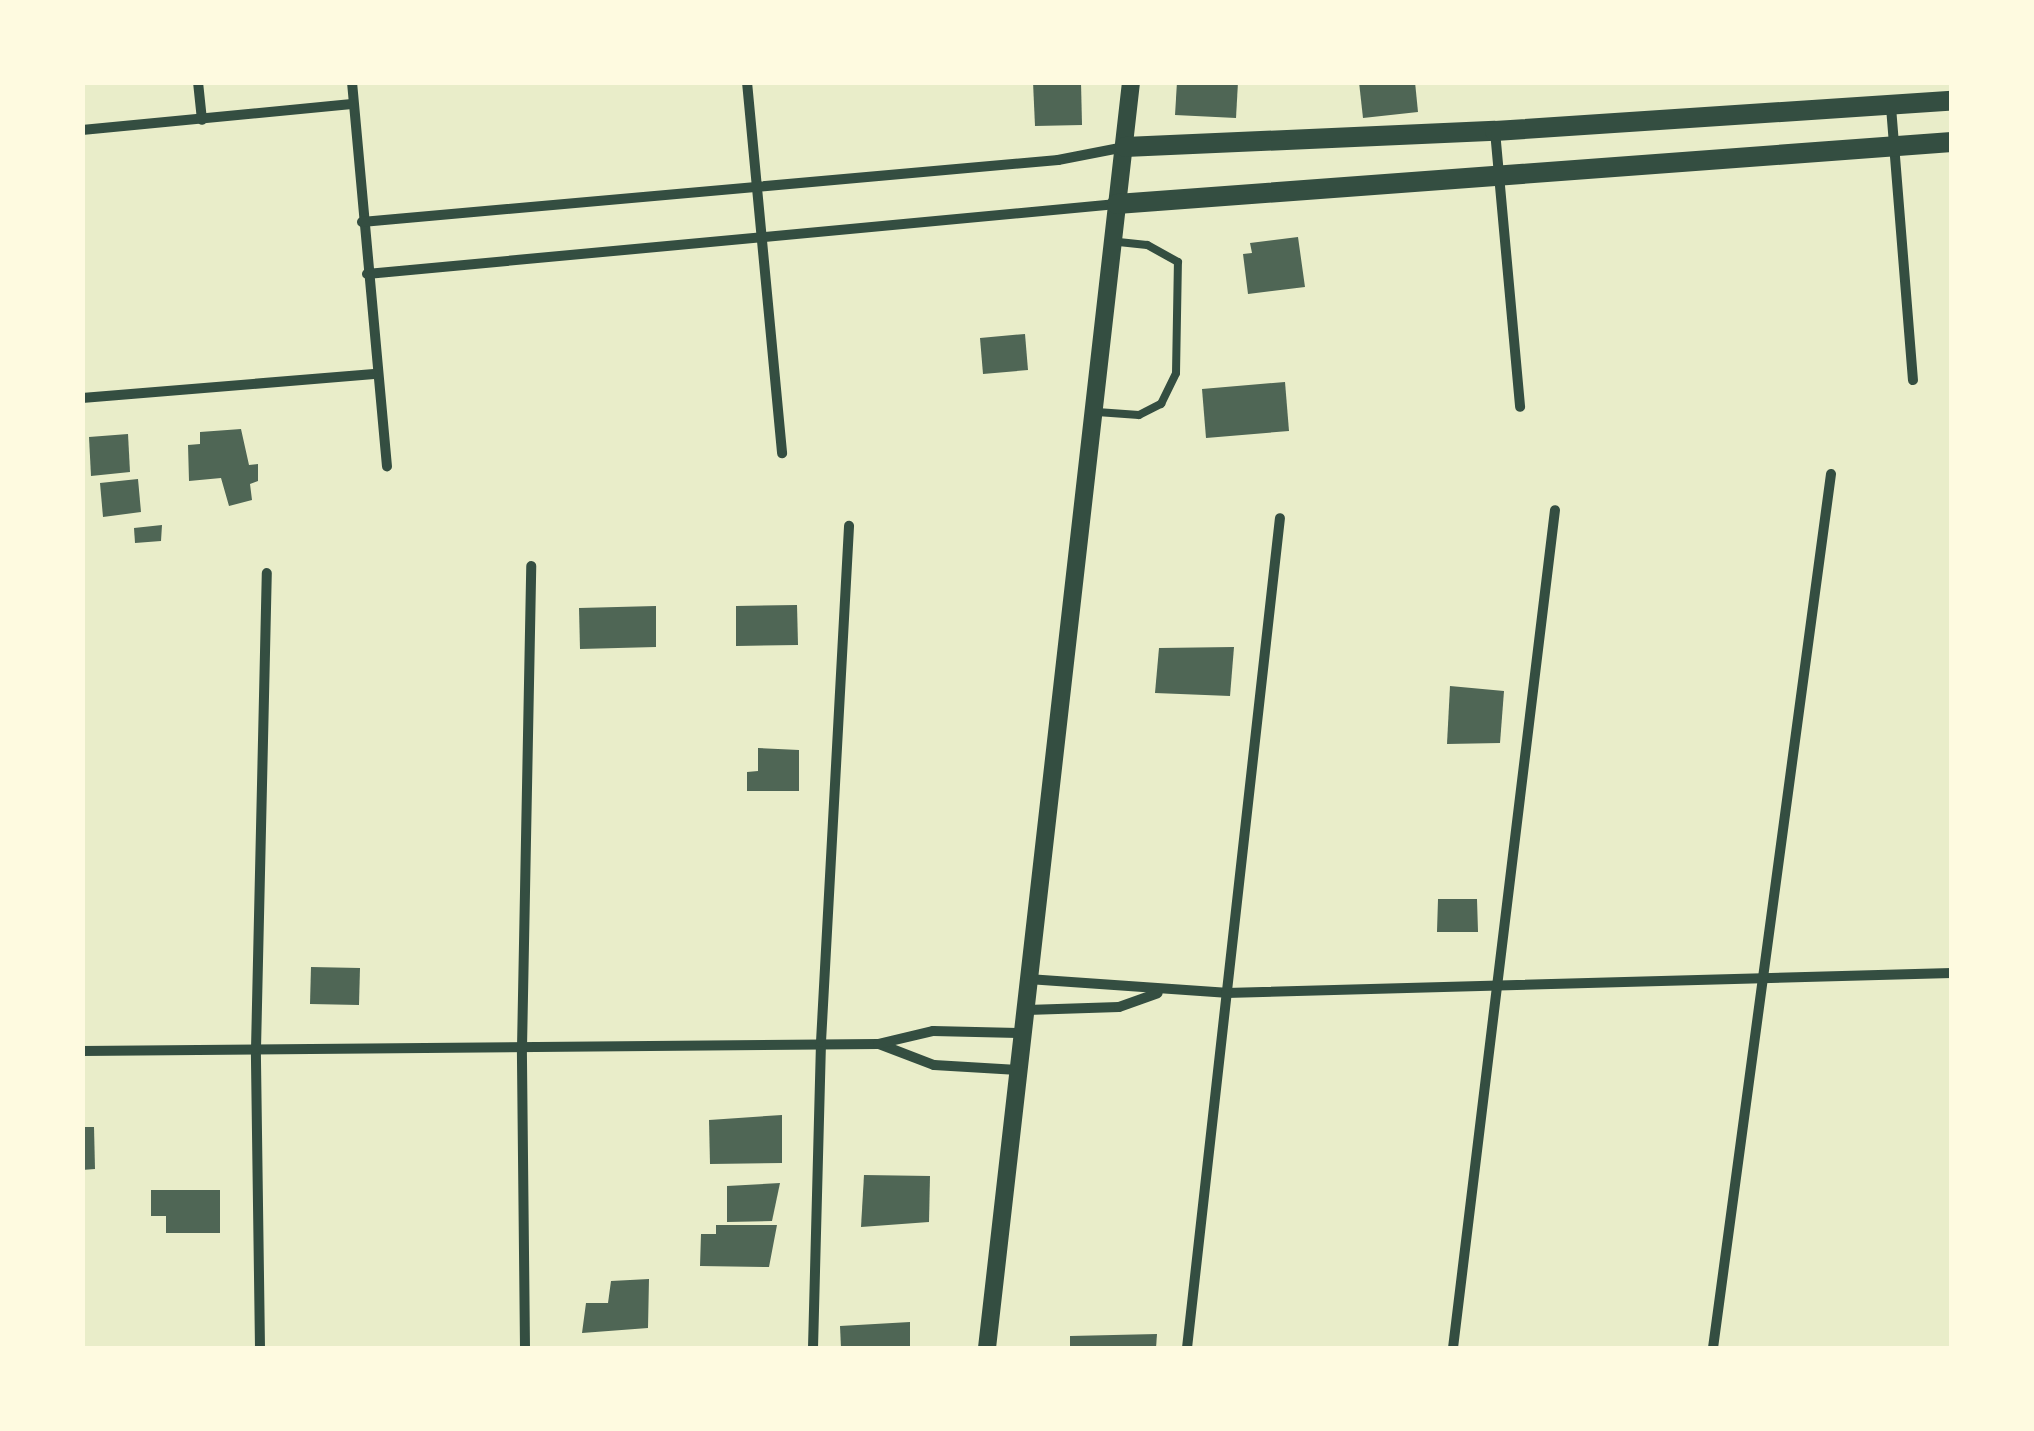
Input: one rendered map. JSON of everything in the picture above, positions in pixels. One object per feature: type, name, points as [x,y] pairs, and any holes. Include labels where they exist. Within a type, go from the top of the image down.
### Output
[{"type":"main road","points":[[1125,147],[1494,132],[1952,101]]},
{"type":"main road","points":[[1117,204],[1952,142]]},
{"type":"street","points":[[198,82],[202,120]]},
{"type":"street","points":[[352,82],[374,374],[387,466]]},
{"type":"street","points":[[747,82],[782,454]]},
{"type":"street","points":[[987,1348],[1132,82]]},
{"type":"street","points":[[82,130],[352,104]]},
{"type":"street","points":[[1891,107],[1912,380]]},
{"type":"street","points":[[1494,132],[1520,406]]},
{"type":"street","points":[[362,222],[1058,160],[1125,147]]},
{"type":"street","points":[[367,274],[1117,204]]},
{"type":"street","points":[[82,398],[374,374]]},
{"type":"street","points":[[1713,1348],[1760,975],[1831,474]]},
{"type":"street","points":[[1453,1348],[1555,510]]},
{"type":"street","points":[[1187,1348],[1280,518]]},
{"type":"street","points":[[812,1348],[821,1042],[849,526]]},
{"type":"street","points":[[525,1348],[522,1048],[531,566]]},
{"type":"street","points":[[260,1348],[256,1049],[267,573]]},
{"type":"street","points":[[1028,978],[1116,981],[1158,992],[1226,993],[1494,988],[1760,975],[1952,973]]},
{"type":"street","points":[[1027,1010],[1119,1008],[1158,992]]},
{"type":"street","points":[[82,1051],[878,1044],[933,1031],[1023,1033]]},
{"type":"street","points":[[878,1044],[934,1065],[1018,1070]]},
{"type":"lane","points":[[1092,412],[1139,415],[1161,404],[1176,373],[1178,262],[1147,245],[1113,242]]},
{"type":"building","points":[[1033,82],[1081,82],[1082,125],[1035,126]]},
{"type":"building","points":[[1177,82],[1238,82],[1236,118],[1175,115]]},
{"type":"building","points":[[1359,82],[1415,82],[1418,112],[1363,118]]},
{"type":"building","points":[[1298,237],[1305,287],[1248,294],[1243,254],[1252,253],[1250,243]]},
{"type":"building","points":[[1025,334],[1028,370],[983,374],[980,338]]},
{"type":"building","points":[[1285,382],[1289,431],[1206,438],[1202,389]]},
{"type":"building","points":[[241,429],[249,465],[258,464],[258,481],[250,484],[252,500],[229,506],[221,478],[189,481],[188,445],[200,444],[200,432]]},
{"type":"building","points":[[128,434],[130,472],[91,476],[89,437]]},
{"type":"building","points":[[138,479],[141,512],[103,517],[100,483]]},
{"type":"building","points":[[162,525],[161,541],[135,543],[134,528]]},
{"type":"building","points":[[797,605],[798,645],[736,646],[736,606]]},
{"type":"building","points":[[656,606],[656,647],[580,649],[579,608]]},
{"type":"building","points":[[1234,647],[1230,696],[1155,693],[1159,648]]},
{"type":"building","points":[[1450,686],[1504,691],[1500,743],[1447,744]]},
{"type":"building","points":[[758,748],[799,750],[799,791],[747,791],[747,772],[758,771]]},
{"type":"building","points":[[1438,899],[1477,899],[1478,932],[1437,932]]},
{"type":"building","points":[[311,967],[360,968],[359,1005],[310,1004]]},
{"type":"building","points":[[782,1115],[782,1163],[710,1164],[709,1120]]},
{"type":"building","points":[[82,1127],[94,1127],[95,1169],[82,1170]]},
{"type":"building","points":[[864,1175],[930,1176],[929,1222],[861,1227]]},
{"type":"building","points":[[780,1183],[772,1221],[727,1222],[727,1186]]},
{"type":"building","points":[[151,1190],[220,1190],[220,1233],[166,1233],[166,1216],[151,1216]]},
{"type":"building","points":[[716,1225],[777,1225],[769,1267],[700,1266],[701,1234],[716,1234]]},
{"type":"building","points":[[649,1279],[648,1328],[582,1333],[586,1303],[608,1303],[611,1281]]},
{"type":"building","points":[[910,1322],[910,1348],[841,1348],[840,1326]]},
{"type":"building","points":[[1157,1334],[1156,1348],[1070,1348],[1070,1336]]}]
